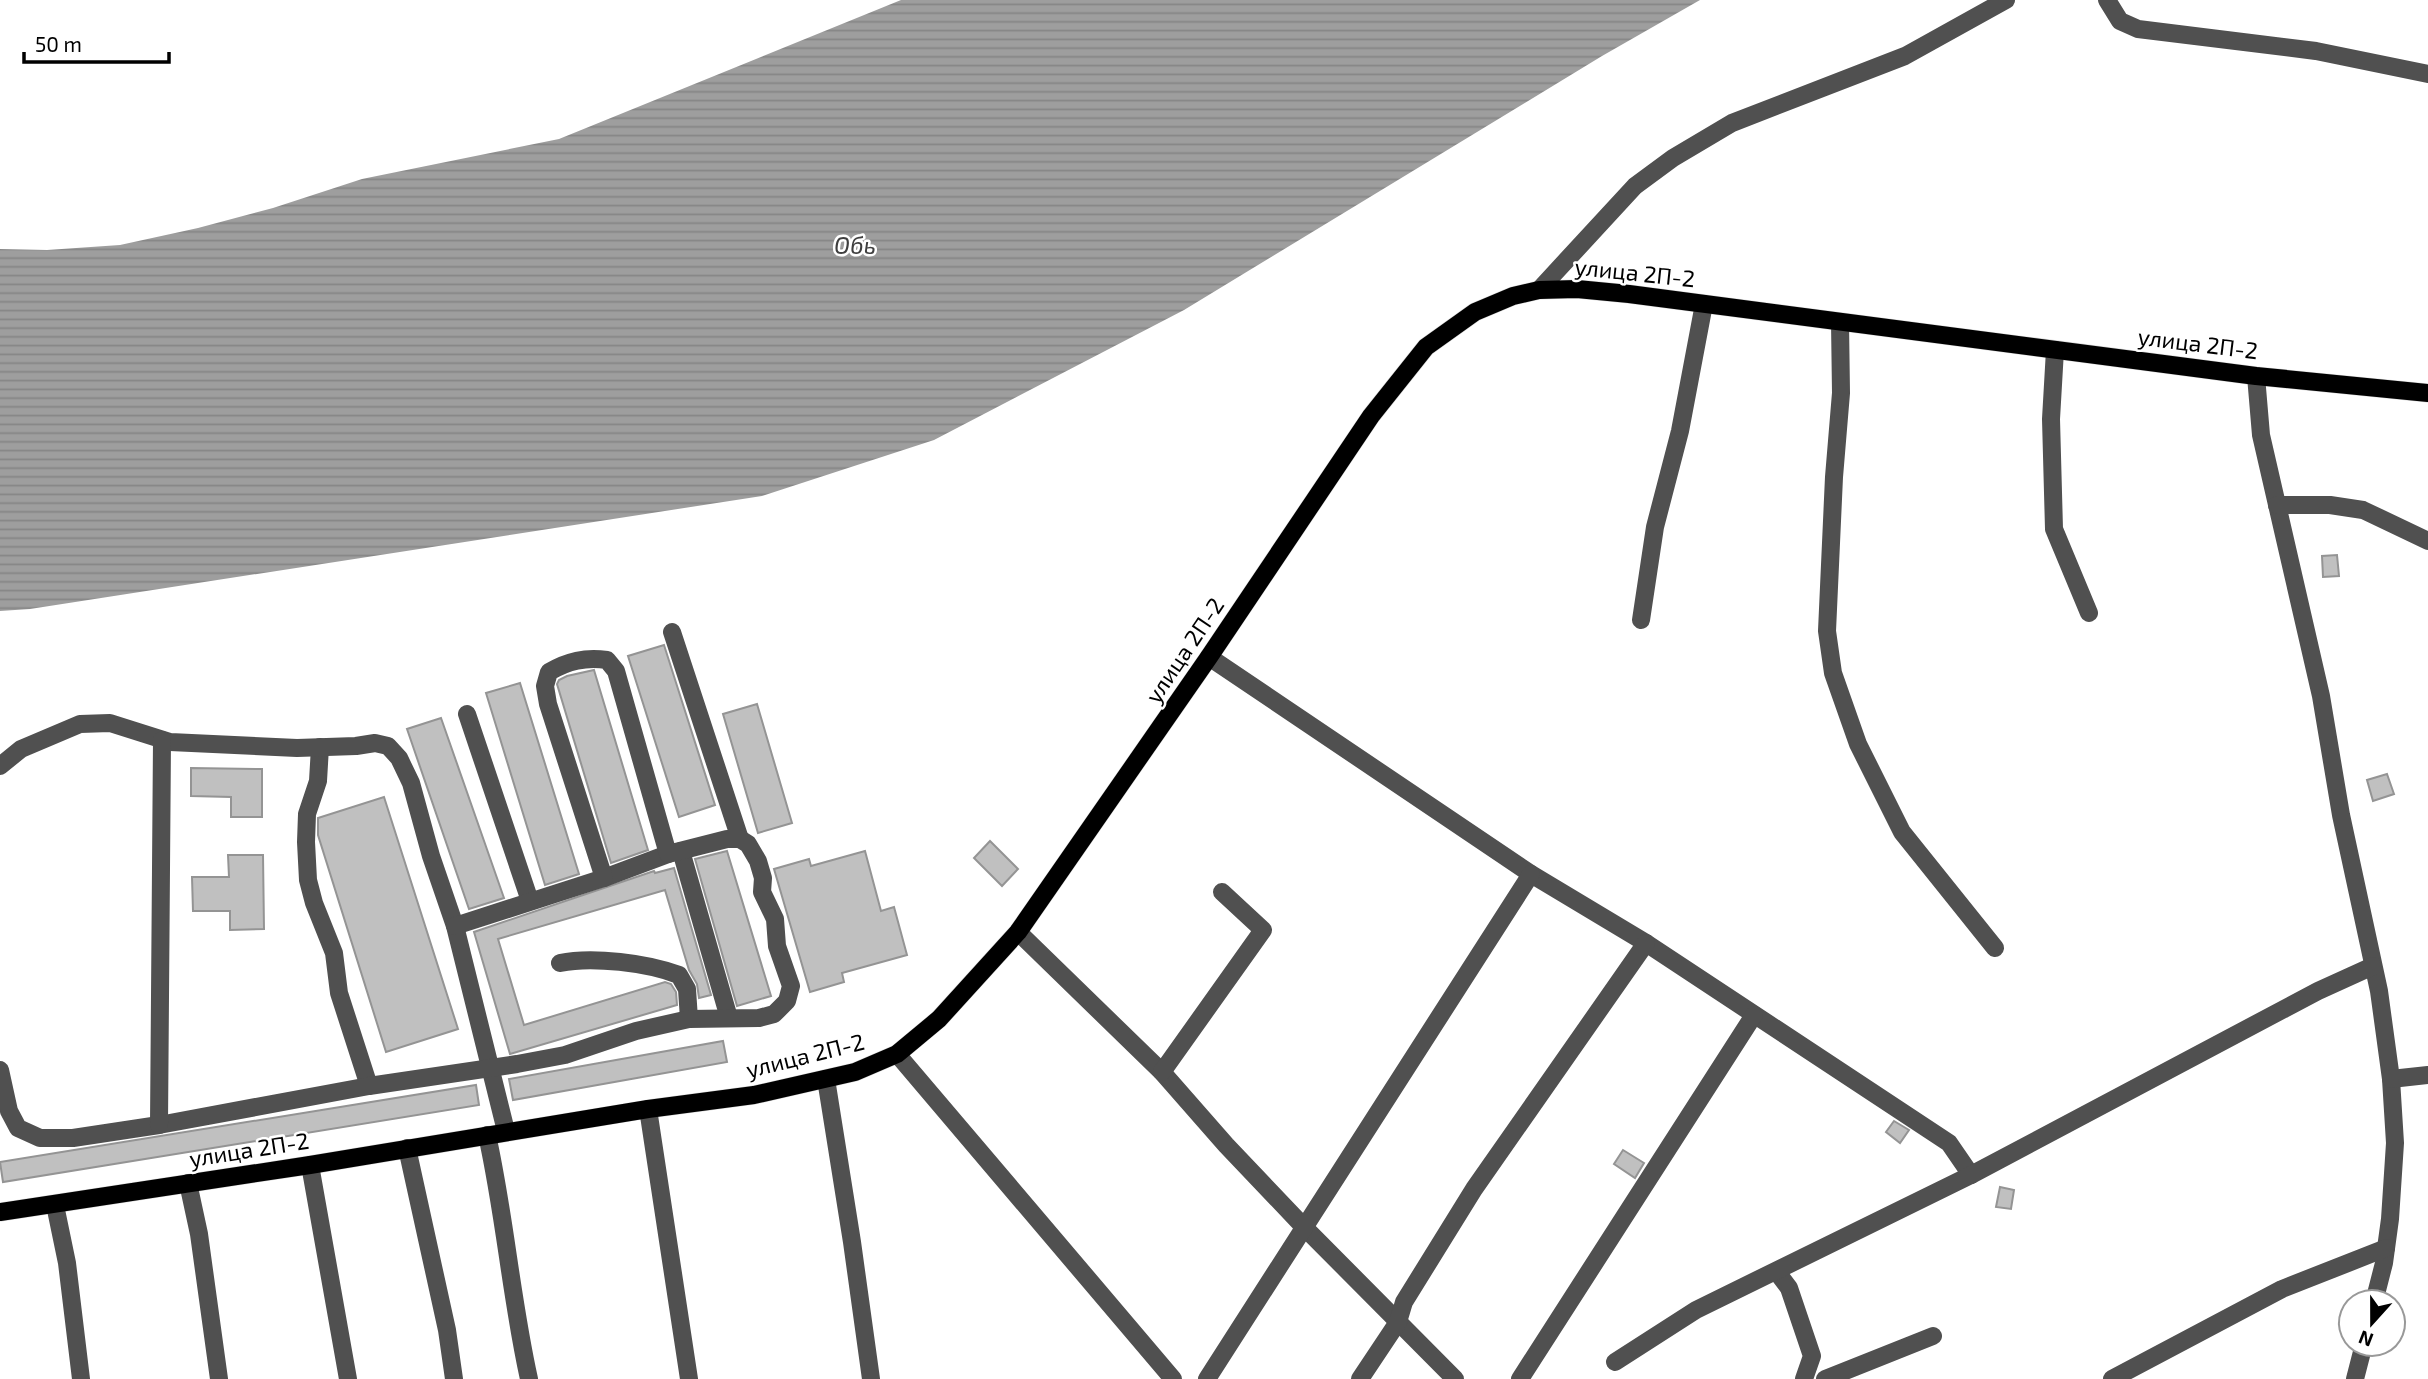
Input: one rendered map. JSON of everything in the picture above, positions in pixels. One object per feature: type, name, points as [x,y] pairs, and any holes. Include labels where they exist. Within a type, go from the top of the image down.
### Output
[{"type":"main road","name":"улица 2П-2","points":[[0,1212],[310,1165],[506,1131],[754,1095],[855,1072],[897,1054],[939,1019],[1018,932],[1209,657],[1371,416],[1426,347],[1475,312],[1513,296],[1539,289],[1577,289],[2256,376],[2428,393]]},
{"type":"street","points":[[1539,289],[1635,186],[1673,158],[1732,123],[1905,56],[2006,0]]},
{"type":"street","points":[[2107,0],[2120,21],[2138,29],[2316,51],[2428,74]]},
{"type":"street","points":[[1641,620],[1655,527],[1680,431],[1704,304]]},
{"type":"street","points":[[1840,323],[1841,393],[1827,631],[1833,673],[1858,744],[1902,832],[1995,948]]},
{"type":"street","points":[[2054,350],[2051,419],[2054,529],[2089,613]]},
{"type":"street","points":[[2256,376],[2261,435],[2321,696],[2340,814],[2379,991],[2391,1079],[2395,1143],[2386,1248],[2377,1288]]},
{"type":"street","points":[[2277,505],[2330,505],[2363,510],[2428,541]]},
{"type":"street","points":[[672,632],[740,839]]},
{"type":"street","points":[[1209,657],[1531,874],[1646,943],[1949,1143],[1971,1175]]},
{"type":"street","points":[[604,878],[548,704],[545,686],[549,672],[575,660],[607,660],[616,671],[729,1018]]},
{"type":"street","points":[[467,714],[530,901]]},
{"type":"street","points":[[0,766],[21,749],[80,724],[110,723],[162,740],[222,746],[320,747],[375,743],[388,746],[399,758],[411,783],[431,856],[455,926],[506,1131]]},
{"type":"street","points":[[159,1125],[162,740]]},
{"type":"street","points":[[320,747],[318,781],[307,814],[308,880],[334,953],[339,993],[369,1086]]},
{"type":"street","points":[[0,1070],[9,1111],[18,1128],[40,1138],[73,1138],[565,1055],[636,1031],[689,1019],[759,1018],[774,1014],[788,1001],[791,986],[777,946],[775,919],[762,892],[763,878],[758,861],[748,844],[740,839],[727,839],[674,852],[604,878],[455,926]]},
{"type":"street","points":[[1207,1379],[1531,874]]},
{"type":"street","points":[[1162,1072],[1263,930],[1222,892]]},
{"type":"street","points":[[1018,932],[1162,1072],[1303,1226],[1455,1379]]},
{"type":"street","points":[[1360,1379],[1398,1322],[1404,1302],[1475,1189],[1646,943]]},
{"type":"street","points":[[561,963],[578,959],[631,964],[663,969],[679,975],[687,989],[689,1019]]},
{"type":"street","points":[[1615,1362],[1696,1310],[1971,1175],[2318,991],[2374,966]]},
{"type":"street","points":[[1520,1379],[1754,1015]]},
{"type":"street","points":[[897,1054],[1173,1379]]},
{"type":"street","points":[[2391,1079],[2428,1075]]},
{"type":"street","points":[[826,1079],[871,1379]]},
{"type":"street","points":[[648,1109],[689,1379]]},
{"type":"street","points":[[487,1135],[500,1192],[529,1379]]},
{"type":"street","points":[[407,1148],[447,1330],[454,1379]]},
{"type":"street","points":[[310,1165],[348,1379]]},
{"type":"street","points":[[188,1183],[199,1234],[219,1379]]},
{"type":"street","points":[[55,1205],[67,1263],[81,1379]]},
{"type":"street","points":[[2112,1379],[2129,1374],[2282,1289],[2386,1248]]},
{"type":"street","points":[[1777,1272],[1789,1288],[1812,1356],[1804,1379]]},
{"type":"street","points":[[1825,1379],[1933,1336]]},
{"type":"street","points":[[2355,1379],[2360,1358]]},
{"type":"water","name":"Обь","points":[[901,0],[1700,0],[1602,56],[1184,310],[934,440],[762,496],[30,609],[0,611],[0,249],[47,250],[120,245],[273,208],[362,179],[559,139]]},
{"type":"building","points":[[2337,555],[2339,576],[2323,577],[2322,556]]},
{"type":"building","points":[[664,645],[715,805],[679,817],[628,656]]},
{"type":"building","points":[[594,670],[648,850],[611,863],[557,684],[567,676]]},
{"type":"building","points":[[520,683],[579,874],[545,885],[486,693]]},
{"type":"building","points":[[757,704],[792,823],[758,833],[723,714]]},
{"type":"building","points":[[441,718],[504,898],[469,909],[407,729]]},
{"type":"building","points":[[191,768],[262,769],[262,817],[231,817],[231,797],[191,796]]},
{"type":"building","points":[[2387,774],[2394,794],[2373,801],[2367,780]]},
{"type":"building","points":[[384,797],[458,1029],[386,1052],[318,835],[318,818]]},
{"type":"building","points":[[990,841],[1018,869],[1002,886],[974,858]]},
{"type":"building","points":[[727,851],[771,996],[737,1006],[695,859]]},
{"type":"building","points":[[865,851],[881,911],[894,907],[907,955],[842,973],[844,982],[810,992],[774,869],[809,859],[811,866]]},
{"type":"building","points":[[228,855],[263,855],[264,929],[230,930],[230,911],[193,911],[192,877],[229,877]]},
{"type":"building","points":[[674,868],[711,995],[699,998],[697,984],[689,970],[665,890],[498,939],[524,1025],[665,982],[671,984],[676,992],[677,1005],[510,1054],[474,932],[654,871],[655,873]]},
{"type":"building","points":[[723,1041],[727,1062],[513,1100],[509,1079]]},
{"type":"building","points":[[476,1085],[479,1105],[3,1182],[0,1162]]},
{"type":"building","points":[[1894,1121],[1909,1130],[1900,1143],[1886,1132]]},
{"type":"building","points":[[1623,1150],[1644,1163],[1635,1178],[1614,1164]]},
{"type":"building","points":[[2000,1187],[2014,1190],[2011,1209],[1996,1207]]}]
